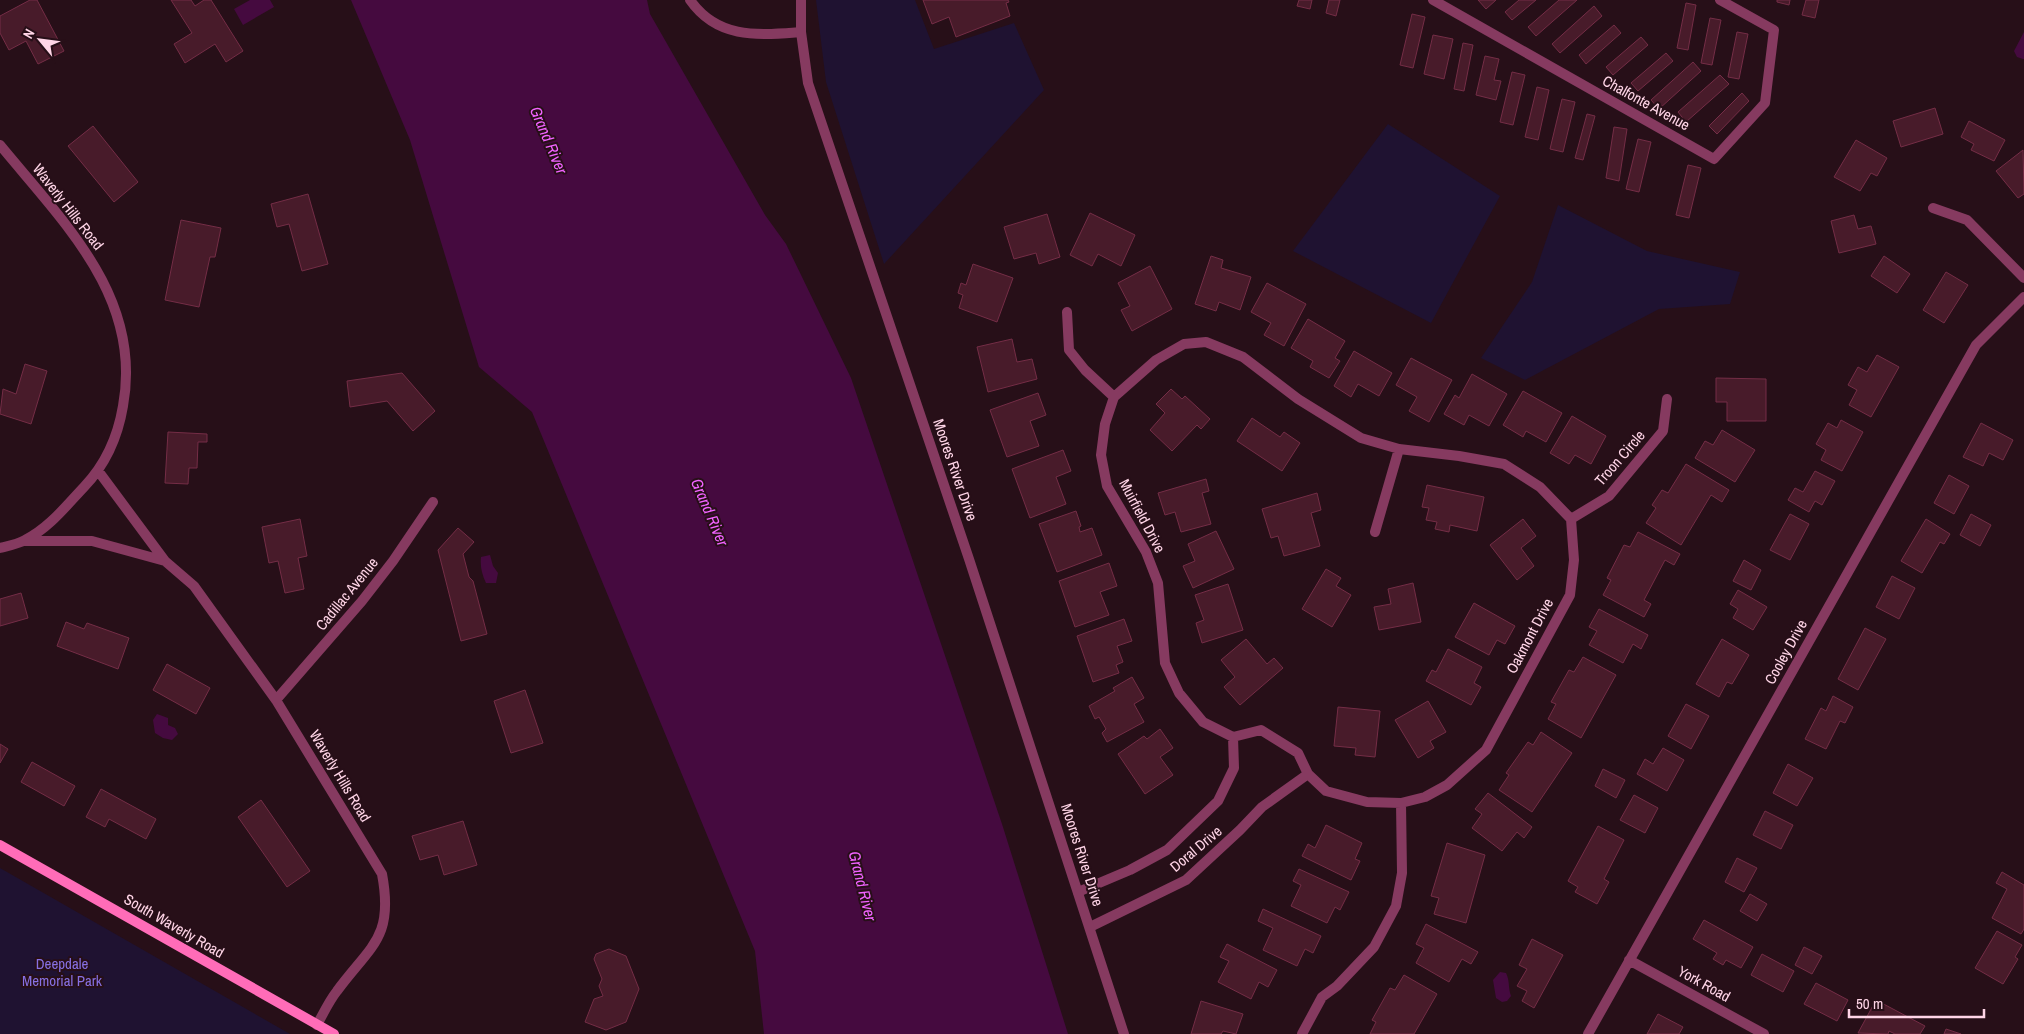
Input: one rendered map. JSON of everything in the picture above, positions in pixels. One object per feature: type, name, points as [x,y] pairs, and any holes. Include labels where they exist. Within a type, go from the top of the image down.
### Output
[{"type":"main road","name":"South Waverly Road","points":[[0,845],[334,1034]]},
{"type":"street","points":[[690,0],[714,22],[732,32],[758,35],[801,32]]},
{"type":"street","name":"Moores River Drive","points":[[801,0],[801,32],[808,83],[969,559],[1124,1034]]},
{"type":"street","name":"Chalfonte Avenue","points":[[1433,0],[1714,159],[1765,103],[1774,30],[1720,0]]},
{"type":"street","name":"Waverly Hills Road","points":[[0,145],[86,250],[114,304],[128,362],[120,423],[99,472],[164,561],[194,586],[276,700],[382,874],[387,899],[380,934],[369,952],[336,992],[317,1025]]},
{"type":"street","points":[[1933,208],[1967,220],[2024,278]]},
{"type":"street","name":"Cooley Drive","points":[[1588,1034],[1976,345],[2024,296]]},
{"type":"street","points":[[1067,312],[1069,350],[1085,370],[1114,396],[1156,360],[1184,344],[1206,342],[1243,357],[1298,399],[1361,438],[1399,449],[1459,456],[1504,464],[1540,487],[1571,519]]},
{"type":"street","name":"Muirfield Drive","points":[[1114,396],[1105,424],[1101,455],[1108,486],[1146,552],[1158,583],[1166,663],[1178,693],[1203,722],[1233,737]]},
{"type":"street","name":"Troon Circle","points":[[1571,519],[1609,496],[1663,431],[1667,399]]},
{"type":"street","points":[[1376,532],[1399,449]]},
{"type":"street","points":[[0,548],[25,541],[49,524],[99,472]]},
{"type":"street","name":"Cadillac Avenue","points":[[276,700],[362,601],[393,561],[433,502]]},
{"type":"street","name":"Oakmont Drive","points":[[1308,774],[1326,791],[1367,802],[1401,803],[1425,797],[1447,785],[1486,750],[1570,595],[1574,560],[1571,519]]},
{"type":"street","name":"Waverly Hills Road","points":[[25,541],[92,541],[164,561]]},
{"type":"street","points":[[1233,737],[1261,730],[1298,753],[1308,774]]},
{"type":"street","name":"Doral Drive","points":[[1078,892],[1130,870],[1167,850],[1218,801],[1234,768],[1233,737]]},
{"type":"street","name":"Doral Drive","points":[[1090,927],[1186,880],[1262,807],[1308,774]]},
{"type":"street","points":[[1302,1034],[1322,997],[1337,986],[1374,948],[1396,906],[1402,873],[1401,803]]},
{"type":"street","name":"York Road","points":[[1629,960],[1764,1034]]},
{"type":"green space","points":[[816,0],[915,0],[934,49],[1014,23],[1044,90],[884,264],[826,82]]},
{"type":"green space","points":[[1388,124],[1500,196],[1431,323],[1293,251]]},
{"type":"green space","points":[[1558,205],[1647,251],[1740,272],[1730,304],[1659,309],[1525,380],[1481,358],[1532,282]]},
{"type":"green space","name":"Deepdale Memorial Park","points":[[0,868],[290,1034],[0,1034]]},
{"type":"water","points":[[250,0],[270,0],[274,7],[243,25],[234,9]]},
{"type":"water","name":"Grand River","points":[[351,0],[647,0],[650,14],[765,215],[786,244],[851,378],[1002,824],[1068,1034],[764,1034],[755,951],[532,412],[479,367],[410,140]]},
{"type":"water","points":[[2024,32],[2023,59],[2017,57],[2014,51]]},
{"type":"water","points":[[490,555],[493,566],[498,573],[496,583],[486,583],[482,570],[481,557]]},
{"type":"water","points":[[157,714],[168,718],[168,725],[175,728],[178,734],[172,740],[163,738],[155,733],[153,720]]},
{"type":"water","points":[[1500,972],[1506,973],[1511,996],[1507,1001],[1502,1002],[1496,998],[1493,980]]},
{"type":"building","points":[[30,0],[37,0],[64,51],[38,64],[26,41],[9,50],[0,33],[0,16]]},
{"type":"building","points":[[171,0],[191,0],[195,6],[204,0],[211,0],[243,51],[226,62],[215,44],[185,63],[174,44],[192,33]]},
{"type":"building","points":[[923,0],[1008,0],[1009,2],[1006,3],[1010,16],[956,37],[949,17],[932,24]]},
{"type":"building","points":[[1299,0],[1312,0],[1310,9],[1297,6]]},
{"type":"building","points":[[1329,0],[1340,0],[1336,16],[1326,13]]},
{"type":"building","points":[[1478,0],[1496,0],[1486,9]]},
{"type":"building","points":[[1519,0],[1536,0],[1512,20],[1505,12]]},
{"type":"building","points":[[1559,0],[1577,0],[1536,36],[1528,27]]},
{"type":"building","points":[[1777,0],[1790,0],[1789,5],[1777,2]]},
{"type":"building","points":[[1806,0],[1819,0],[1815,18],[1802,15]]},
{"type":"building","points":[[1686,3],[1696,5],[1688,50],[1677,48]]},
{"type":"building","points":[[1594,6],[1602,16],[1560,53],[1552,44]]},
{"type":"building","points":[[1412,14],[1425,17],[1413,68],[1400,65]]},
{"type":"building","points":[[1710,18],[1721,20],[1712,65],[1701,63]]},
{"type":"building","points":[[1614,25],[1621,33],[1586,64],[1579,55]]},
{"type":"building","points":[[1737,32],[1748,34],[1739,79],[1728,77]]},
{"type":"building","points":[[1433,35],[1453,39],[1444,79],[1424,74]]},
{"type":"building","points":[[1641,37],[1648,45],[1613,75],[1606,67]]},
{"type":"building","points":[[1463,43],[1473,45],[1464,91],[1454,89]]},
{"type":"building","points":[[1666,53],[1673,61],[1638,91],[1631,83]]},
{"type":"building","points":[[1485,56],[1499,59],[1494,80],[1501,81],[1496,100],[1476,95]]},
{"type":"building","points":[[1693,62],[1701,71],[1659,109],[1651,100]]},
{"type":"building","points":[[1512,72],[1525,75],[1513,125],[1500,122]]},
{"type":"building","points":[[1720,75],[1729,84],[1686,122],[1678,112]]},
{"type":"building","points":[[1537,87],[1549,90],[1538,140],[1525,137]]},
{"type":"building","points":[[1742,93],[1749,101],[1717,134],[1709,126]]},
{"type":"building","points":[[1562,99],[1575,102],[1563,152],[1550,149]]},
{"type":"building","points":[[1935,108],[1943,134],[1901,147],[1893,121]]},
{"type":"building","points":[[1587,114],[1595,116],[1583,160],[1575,158]]},
{"type":"building","points":[[1969,121],[2005,140],[1994,161],[1971,150],[1974,144],[1961,137]]},
{"type":"building","points":[[93,126],[138,182],[114,202],[68,146]]},
{"type":"building","points":[[1614,127],[1627,129],[1619,181],[1606,178]]},
{"type":"building","points":[[1638,139],[1651,142],[1639,192],[1626,189]]},
{"type":"building","points":[[1856,140],[1887,158],[1877,176],[1871,173],[1860,191],[1834,177]]},
{"type":"building","points":[[2023,150],[2024,194],[2018,198],[1996,171]]},
{"type":"building","points":[[1688,165],[1701,168],[1689,218],[1676,215]]},
{"type":"building","points":[[308,194],[328,264],[302,271],[289,224],[277,227],[271,204]]},
{"type":"building","points":[[1090,213],[1135,235],[1121,266],[1098,254],[1092,266],[1070,255]]},
{"type":"building","points":[[1047,214],[1060,257],[1039,264],[1036,253],[1014,259],[1004,227]]},
{"type":"building","points":[[1854,215],[1858,229],[1871,226],[1876,244],[1839,253],[1831,221]]},
{"type":"building","points":[[181,220],[221,228],[215,257],[210,257],[199,307],[165,300]]},
{"type":"building","points":[[1211,256],[1223,260],[1221,268],[1251,277],[1240,310],[1219,302],[1216,311],[1195,304]]},
{"type":"building","points":[[1884,256],[1910,274],[1897,293],[1871,276]]},
{"type":"building","points":[[973,264],[1013,278],[997,322],[959,308],[963,295],[958,293],[961,283],[966,285]]},
{"type":"building","points":[[1150,266],[1172,309],[1132,331],[1121,310],[1130,306],[1118,283]]},
{"type":"building","points":[[1946,272],[1968,285],[1944,323],[1923,310]]},
{"type":"building","points":[[1267,283],[1306,304],[1284,346],[1264,335],[1271,323],[1251,312]]},
{"type":"building","points":[[1308,319],[1345,341],[1335,358],[1340,361],[1329,378],[1310,367],[1313,361],[1291,348]]},
{"type":"building","points":[[1012,339],[1017,362],[1032,359],[1037,379],[988,392],[977,347]]},
{"type":"building","points":[[1354,351],[1392,373],[1379,396],[1358,384],[1351,397],[1334,386]]},
{"type":"building","points":[[1877,355],[1899,367],[1871,417],[1849,405],[1857,390],[1848,385],[1858,367],[1867,372]]},
{"type":"building","points":[[1411,358],[1452,380],[1429,422],[1409,411],[1417,397],[1396,385]]},
{"type":"building","points":[[25,364],[47,371],[31,424],[0,414],[3,389],[16,394]]},
{"type":"building","points":[[402,373],[435,411],[413,431],[387,401],[350,407],[347,381]]},
{"type":"building","points":[[1472,374],[1507,394],[1489,426],[1469,415],[1464,425],[1444,414],[1455,395],[1459,398]]},
{"type":"building","points":[[1716,378],[1766,379],[1766,421],[1727,421],[1727,402],[1716,402]]},
{"type":"building","points":[[1171,389],[1182,399],[1185,396],[1210,419],[1201,429],[1197,425],[1172,451],[1150,430],[1165,413],[1156,404]]},
{"type":"building","points":[[1523,391],[1562,413],[1546,442],[1526,431],[1523,437],[1503,425]]},
{"type":"building","points":[[1038,393],[1046,415],[1030,421],[1039,446],[1007,457],[990,410]]},
{"type":"building","points":[[1572,416],[1606,436],[1591,464],[1575,455],[1569,464],[1550,453]]},
{"type":"building","points":[[1252,418],[1280,437],[1284,432],[1300,443],[1282,471],[1237,441]]},
{"type":"building","points":[[1841,420],[1863,432],[1842,471],[1821,460],[1826,450],[1816,444],[1828,423],[1837,428]]},
{"type":"building","points":[[1981,423],[2013,440],[2003,460],[1989,453],[1983,466],[1963,457]]},
{"type":"building","points":[[1722,430],[1755,450],[1735,482],[1695,458],[1705,441],[1713,445]]},
{"type":"building","points":[[168,432],[207,434],[207,442],[198,442],[197,468],[189,468],[188,484],[165,483]]},
{"type":"building","points":[[1063,450],[1071,471],[1056,477],[1066,504],[1030,518],[1012,469]]},
{"type":"building","points":[[1686,464],[1729,490],[1722,502],[1711,495],[1681,545],[1646,523],[1656,508],[1652,505],[1662,490],[1668,493]]},
{"type":"building","points":[[1815,471],[1835,481],[1822,505],[1815,501],[1809,512],[1788,500],[1795,488],[1803,492]]},
{"type":"building","points":[[1949,475],[1969,486],[1954,514],[1934,503]]},
{"type":"building","points":[[1206,479],[1209,491],[1202,493],[1211,524],[1181,532],[1175,512],[1165,515],[1158,493]]},
{"type":"building","points":[[1427,485],[1484,497],[1477,531],[1450,525],[1449,532],[1435,529],[1437,522],[1426,520],[1429,508],[1422,507]]},
{"type":"building","points":[[1317,493],[1321,510],[1311,513],[1320,546],[1284,556],[1278,536],[1271,538],[1262,509]]},
{"type":"building","points":[[1076,511],[1081,526],[1079,527],[1080,532],[1092,528],[1102,555],[1057,572],[1039,524]]},
{"type":"building","points":[[1790,514],[1809,524],[1790,560],[1770,550]]},
{"type":"building","points":[[1971,514],[1991,525],[1980,546],[1960,535]]},
{"type":"building","points":[[300,519],[307,556],[298,558],[304,589],[285,593],[278,561],[269,563],[262,527]]},
{"type":"building","points":[[1523,519],[1536,536],[1521,548],[1534,566],[1517,580],[1490,545]]},
{"type":"building","points":[[1926,519],[1950,534],[1944,544],[1940,542],[1922,573],[1901,561]]},
{"type":"building","points":[[458,528],[474,542],[463,554],[469,577],[473,581],[487,634],[461,641],[438,550]]},
{"type":"building","points":[[1216,531],[1234,569],[1193,588],[1183,566],[1195,561],[1188,544]]},
{"type":"building","points":[[1638,532],[1680,554],[1674,565],[1665,560],[1644,600],[1651,604],[1644,617],[1603,595],[1611,580],[1607,578],[1624,545],[1630,547]]},
{"type":"building","points":[[1744,560],[1761,570],[1751,590],[1733,581]]},
{"type":"building","points":[[1109,563],[1117,586],[1100,592],[1109,615],[1075,627],[1059,581]]},
{"type":"building","points":[[1326,569],[1341,578],[1336,586],[1351,595],[1332,627],[1302,609]]},
{"type":"building","points":[[1892,576],[1915,588],[1899,619],[1876,607]]},
{"type":"building","points":[[1413,583],[1421,622],[1379,630],[1374,607],[1391,604],[1388,589]]},
{"type":"building","points":[[1228,584],[1243,630],[1202,643],[1196,623],[1204,620],[1195,595]]},
{"type":"building","points":[[1738,590],[1767,607],[1753,630],[1733,618],[1738,609],[1730,604]]},
{"type":"building","points":[[21,593],[28,618],[0,626],[0,599]]},
{"type":"building","points":[[1474,603],[1515,626],[1505,644],[1497,640],[1489,655],[1455,637]]},
{"type":"building","points":[[1599,609],[1648,635],[1641,649],[1633,644],[1623,663],[1589,645],[1597,631],[1589,627]]},
{"type":"building","points":[[1124,619],[1132,641],[1117,646],[1123,662],[1116,665],[1119,673],[1093,682],[1077,636]]},
{"type":"building","points":[[66,622],[84,629],[87,623],[129,638],[118,669],[57,646]]},
{"type":"building","points":[[1865,628],[1886,639],[1858,690],[1838,679]]},
{"type":"building","points":[[1246,639],[1267,664],[1274,658],[1283,668],[1240,705],[1224,687],[1235,677],[1221,660]]},
{"type":"building","points":[[1722,639],[1749,655],[1732,684],[1727,682],[1719,697],[1696,684]]},
{"type":"building","points":[[1448,649],[1482,667],[1474,683],[1481,687],[1471,705],[1426,681],[1432,670],[1436,672]]},
{"type":"building","points":[[1583,657],[1616,675],[1581,738],[1548,719],[1556,704],[1551,702],[1569,670],[1574,672]]},
{"type":"building","points":[[167,664],[210,688],[196,714],[153,690]]},
{"type":"building","points":[[1132,677],[1144,698],[1134,704],[1144,722],[1107,742],[1102,733],[1106,729],[1099,717],[1095,719],[1089,706],[1115,691],[1113,688]]},
{"type":"building","points":[[525,690],[543,743],[511,753],[494,701]]},
{"type":"building","points":[[1833,696],[1853,707],[1845,723],[1840,721],[1826,749],[1805,739],[1821,708],[1826,711]]},
{"type":"building","points":[[1428,701],[1446,732],[1430,741],[1434,748],[1418,758],[1395,720]]},
{"type":"building","points":[[1686,704],[1709,716],[1691,749],[1668,736]]},
{"type":"building","points":[[1338,707],[1380,711],[1375,757],[1355,755],[1356,748],[1334,746]]},
{"type":"building","points":[[1160,729],[1173,748],[1160,757],[1173,775],[1145,794],[1118,754],[1144,736],[1147,739]]},
{"type":"building","points":[[1541,732],[1572,753],[1532,812],[1499,790],[1509,775],[1506,773],[1528,742],[1533,745]]},
{"type":"building","points":[[0,744],[8,749],[0,763]]},
{"type":"building","points":[[1663,748],[1684,760],[1667,791],[1637,774],[1645,759],[1653,764]]},
{"type":"building","points":[[32,762],[75,786],[64,806],[21,782]]},
{"type":"building","points":[[1788,764],[1813,778],[1797,806],[1773,793]]},
{"type":"building","points":[[1603,769],[1625,780],[1616,798],[1595,786]]},
{"type":"building","points":[[101,789],[156,819],[146,839],[109,819],[105,827],[86,817]]},
{"type":"building","points":[[1488,793],[1532,827],[1524,838],[1517,832],[1502,851],[1472,828],[1482,814],[1475,809]]},
{"type":"building","points":[[1634,795],[1658,808],[1645,833],[1620,820]]},
{"type":"building","points":[[261,800],[310,871],[287,887],[238,817]]},
{"type":"building","points":[[1765,811],[1793,825],[1781,849],[1753,835]]},
{"type":"building","points":[[463,821],[477,865],[444,875],[438,855],[420,860],[412,836]]},
{"type":"building","points":[[1326,825],[1362,843],[1355,859],[1360,861],[1351,880],[1302,856],[1308,844],[1315,848]]},
{"type":"building","points":[[1598,826],[1624,840],[1604,879],[1609,882],[1597,904],[1575,892],[1578,887],[1568,881]]},
{"type":"building","points":[[1447,843],[1485,855],[1466,923],[1434,914],[1439,898],[1431,896]]},
{"type":"building","points":[[1737,858],[1757,868],[1744,892],[1725,882]]},
{"type":"building","points":[[1299,869],[1349,892],[1340,910],[1335,907],[1327,923],[1291,906],[1301,885],[1293,881]]},
{"type":"building","points":[[2002,872],[2024,885],[2024,929],[2021,934],[1992,918],[2007,889],[1996,883]]},
{"type":"building","points":[[1750,894],[1767,904],[1757,921],[1740,911]]},
{"type":"building","points":[[1263,909],[1321,936],[1313,953],[1305,949],[1297,966],[1263,950],[1273,928],[1258,921]]},
{"type":"building","points":[[1704,920],[1753,947],[1741,968],[1726,960],[1723,965],[1713,959],[1717,953],[1693,939]]},
{"type":"building","points":[[1426,924],[1478,952],[1471,964],[1462,959],[1449,982],[1416,963],[1424,948],[1416,944]]},
{"type":"building","points":[[1997,931],[2022,945],[2015,957],[2018,959],[2003,984],[1975,968]]},
{"type":"building","points":[[1532,939],[1563,955],[1534,1008],[1522,1001],[1527,991],[1517,986],[1527,969],[1519,965]]},
{"type":"building","points":[[1227,944],[1277,970],[1268,987],[1259,982],[1251,999],[1218,982],[1229,961],[1220,957]]},
{"type":"building","points":[[1804,947],[1822,956],[1812,974],[1795,965]]},
{"type":"building","points":[[609,949],[626,956],[639,989],[626,1022],[606,1030],[585,1022],[594,999],[603,996],[599,986],[602,979],[594,959],[596,954]]},
{"type":"building","points":[[1762,954],[1794,971],[1783,992],[1751,975]]},
{"type":"building","points":[[1404,975],[1437,994],[1414,1034],[1370,1034],[1376,1022],[1372,1020],[1390,988],[1395,990]]},
{"type":"building","points":[[1816,983],[1848,1000],[1837,1021],[1804,1004]]},
{"type":"building","points":[[1876,1000],[1925,1026],[1920,1034],[1895,1034],[1889,1031],[1888,1034],[1858,1033]]},
{"type":"building","points":[[1201,1001],[1243,1014],[1236,1034],[1223,1031],[1221,1034],[1191,1034]]},
{"type":"building","points":[[1658,1014],[1683,1027],[1679,1034],[1647,1034]]},
{"type":"building","points":[[1946,1029],[1961,1034],[1944,1034]]}]
